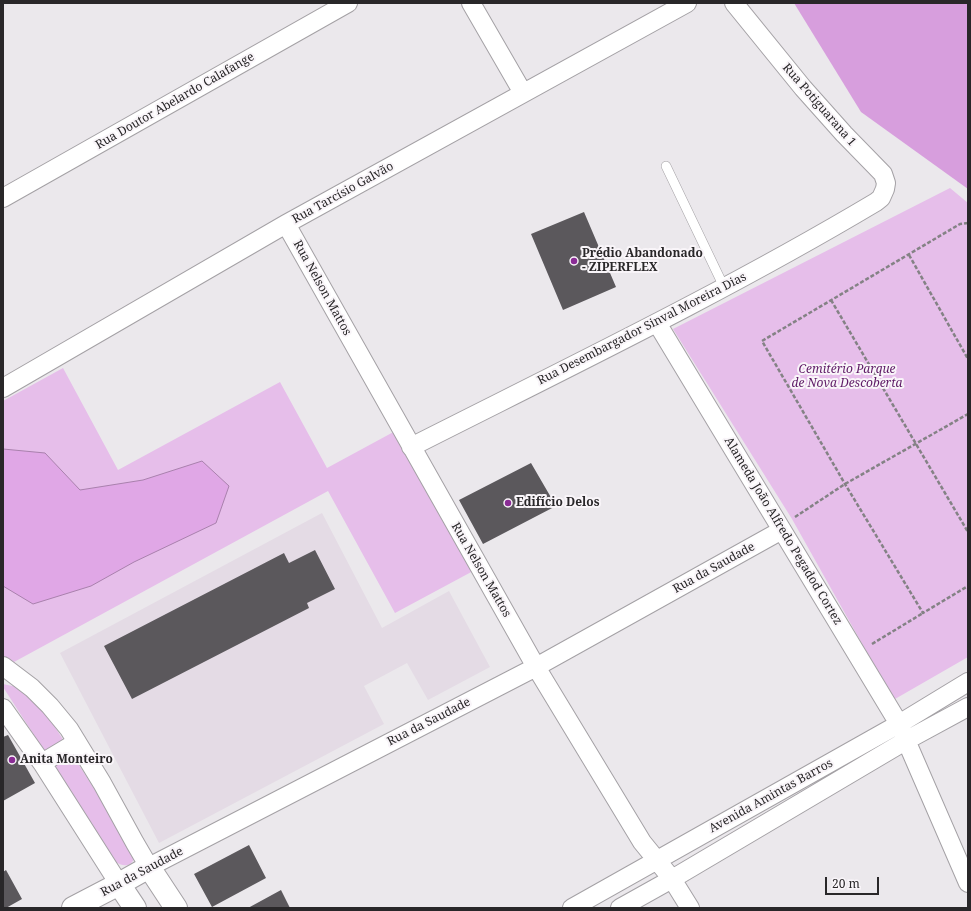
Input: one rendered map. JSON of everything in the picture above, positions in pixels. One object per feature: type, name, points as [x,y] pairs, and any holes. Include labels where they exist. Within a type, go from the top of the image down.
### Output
[{"type":"main road","name":"Rua da Saudade","points":[[73,908],[149,867]]},
{"type":"main road","points":[[149,867],[176,908]]},
{"type":"main road","points":[[120,884],[135,908]]},
{"type":"street","name":"Rua Doutor Abelardo Calafange","points":[[3,198],[348,3]]},
{"type":"street","points":[[471,3],[523,93]]},
{"type":"street","name":"Rua Tarcísio Galvão","points":[[3,388],[286,224],[687,3]]},
{"type":"street","name":"Rua Potiguarana 1","points":[[734,3],[803,88],[844,134],[883,174],[886,183],[885,189],[881,198],[870,206]]},
{"type":"street","name":"Rua Desembargador Sinval Moreira Dias","points":[[411,447],[657,323],[816,238],[870,206]]},
{"type":"street","name":"Rua Nelson Mattos","points":[[286,224],[536,667],[642,842],[672,879],[690,908]]},
{"type":"street","name":"Alameda João Alfredo Pegadod Cortez","points":[[657,323],[899,724],[968,883]]},
{"type":"street","name":"Rua da Saudade","points":[[149,867],[536,667],[782,530]]},
{"type":"street","points":[[3,666],[32,688],[50,706],[69,729],[102,783],[149,867]]},
{"type":"street","name":"Avenida Amintas Barros","points":[[572,908],[899,724],[968,682]]},
{"type":"street","name":"Avenida Amintas Barros","points":[[620,908],[672,879],[906,740],[968,707]]},
{"type":"street","points":[[3,708],[42,763],[120,884]]},
{"type":"street","points":[[42,763],[77,742]]},
{"type":"lane","points":[[666,166],[724,287]]},
{"type":"path","points":[[923,613],[845,484],[762,341],[960,224],[968,223]]},
{"type":"path","points":[[909,255],[968,359]]},
{"type":"path","points":[[831,300],[968,532]]},
{"type":"path","points":[[782,530],[792,519],[845,484],[968,414]]},
{"type":"path","points":[[857,653],[968,586]]},
{"type":"shaded area","points":[[794,3],[968,3],[968,189],[861,112]]},
{"type":"shaded area","points":[[3,449],[45,453],[80,490],[143,480],[202,461],[229,486],[216,523],[134,562],[91,586],[33,604],[3,586]]},
{"type":"shaded area","points":[[322,513],[382,628],[449,591],[490,667],[428,700],[407,663],[364,686],[384,724],[159,843],[60,653]]},
{"type":"green space","name":"Cemitério Parque de Nova Descoberta","points":[[950,188],[968,203],[968,657],[895,699],[865,649],[792,519],[673,329]]},
{"type":"green space","points":[[63,368],[118,470],[280,382],[327,468],[399,429],[475,570],[395,613],[328,491],[14,662],[3,658],[3,401]]},
{"type":"green space","points":[[3,684],[17,687],[43,708],[134,852],[133,860],[129,865],[122,865],[115,861],[3,687]]},
{"type":"building","name":"Prédio Abandonado - ZIPERFLEX","points":[[584,212],[616,287],[563,310],[531,234]]},
{"type":"building","name":"Edifício Delos","points":[[531,463],[556,506],[483,544],[459,500]]},
{"type":"building","points":[[315,550],[335,589],[307,603],[309,608],[132,699],[104,646],[284,553],[289,563]]},
{"type":"building","name":"Anita Monteiro","points":[[8,735],[35,783],[3,801],[3,737]]},
{"type":"building","points":[[249,845],[266,878],[212,907],[194,874]]},
{"type":"building","points":[[6,870],[22,899],[6,908],[3,908],[3,872]]},
{"type":"building","points":[[281,890],[290,908],[248,908]]},
{"type":"place","name":"Prédio Abandonado - ZIPERFLEX","points":[[574,261]]},
{"type":"place","name":"Edifício Delos","points":[[508,503]]},
{"type":"place","name":"Anita Monteiro","points":[[12,760]]}]
